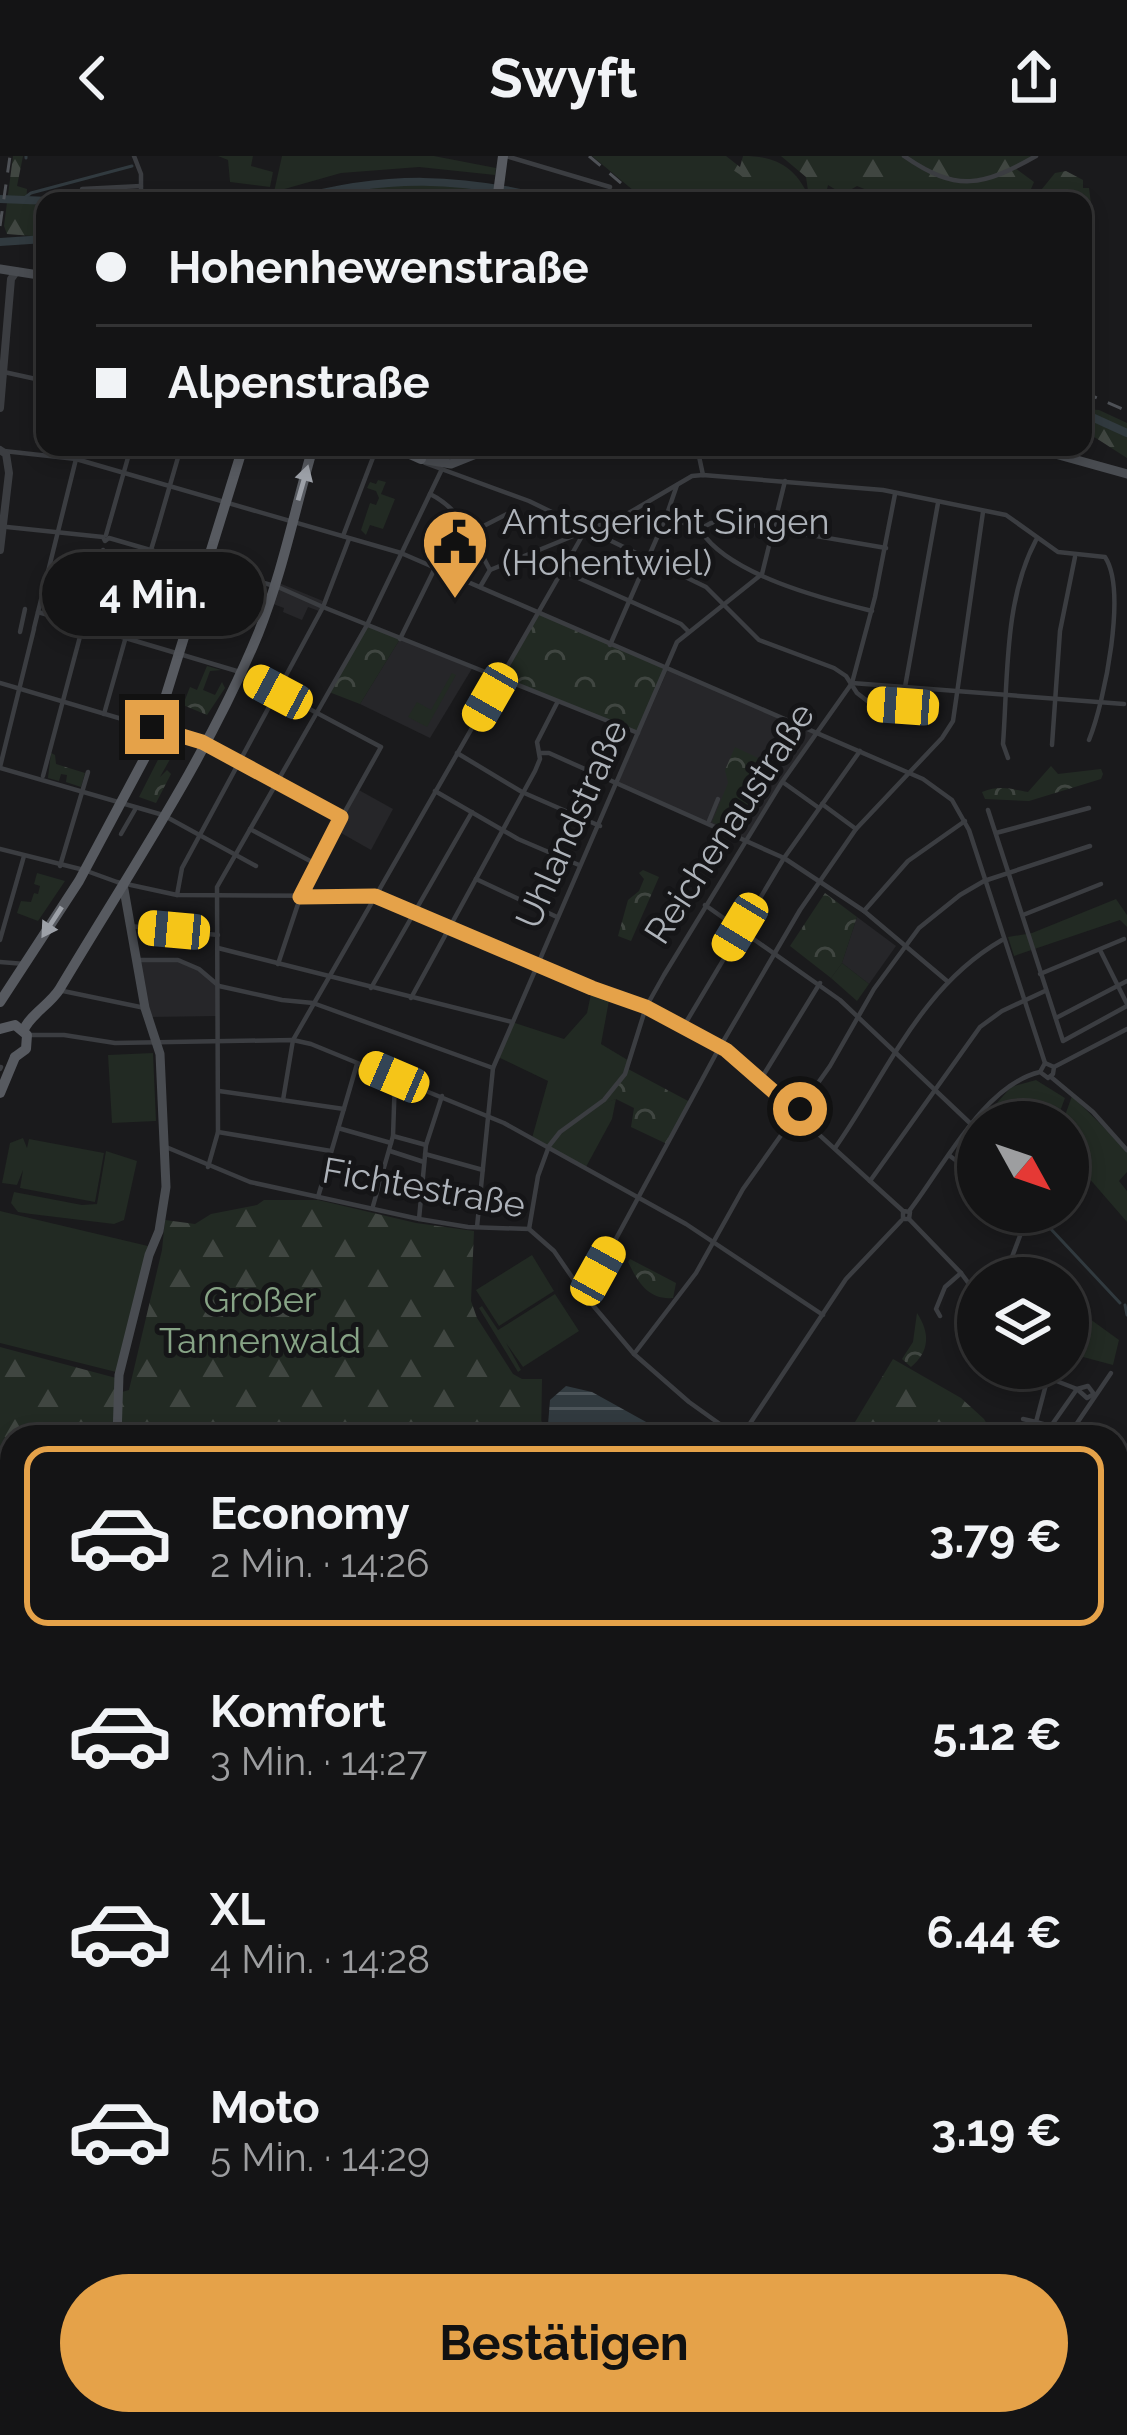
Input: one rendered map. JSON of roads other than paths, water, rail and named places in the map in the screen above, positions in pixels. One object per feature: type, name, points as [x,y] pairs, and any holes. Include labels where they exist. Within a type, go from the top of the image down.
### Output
[{"type":"main road","points":[[498,192],[505,156]]},
{"type":"main road","points":[[0,1002],[84,870],[157,728],[240,456]]},
{"type":"main road","points":[[2,1089],[26,1036],[26,1023],[48,1006],[120,898],[123,884],[240,672],[274,586],[310,456]]},
{"type":"main road","points":[[432,456],[446,464],[469,456]]},
{"type":"main road","points":[[1062,456],[1127,474]]},
{"type":"main road","points":[[117,1425],[118,1381],[159,1231],[166,1187],[158,1043],[120,898]]},
{"type":"main road","points":[[0,1027],[15,1024],[26,1036]]},
{"type":"main road","points":[[0,1053],[15,1057]]},
{"type":"main road","points":[[0,1066],[2,1089]]},
{"type":"street","points":[[134,156],[141,192]]},
{"type":"street","points":[[505,156],[610,187]]},
{"type":"street","points":[[904,156],[933,175],[977,182],[990,181],[1036,156]]},
{"type":"street","points":[[82,190],[141,186]]},
{"type":"street","points":[[0,408],[13,274]]},
{"type":"street","points":[[3,372],[36,379]]},
{"type":"street","points":[[0,550],[9,473],[2,455],[36,455]]},
{"type":"street","points":[[48,456],[170,484],[401,553],[940,789],[965,821],[1045,1063],[1054,1067]]},
{"type":"street","points":[[77,456],[0,767],[163,815],[256,866]]},
{"type":"street","points":[[43,779],[128,456]]},
{"type":"street","points":[[104,714],[178,456]]},
{"type":"street","points":[[177,895],[182,868],[323,607],[374,456]]},
{"type":"street","points":[[699,456],[703,475]]},
{"type":"street","points":[[208,1167],[218,1132],[215,896],[368,625],[446,464],[706,587],[759,640],[834,668],[852,683],[1124,704]]},
{"type":"street","points":[[480,587],[490,570],[646,505],[676,484],[703,475],[895,492],[1006,515],[1058,553],[1105,556],[1116,572],[1118,628],[1104,701],[1089,740]]},
{"type":"street","points":[[762,574],[785,481]]},
{"type":"street","points":[[610,644],[676,484]]},
{"type":"street","points":[[852,683],[872,611],[895,492]]},
{"type":"street","points":[[430,494],[454,508],[490,570]]},
{"type":"street","points":[[905,688],[938,503]]},
{"type":"street","points":[[585,1296],[721,1046],[820,880],[856,829],[948,730],[960,691],[983,512]]},
{"type":"street","points":[[470,532],[507,514]]},
{"type":"street","points":[[666,517],[700,529],[715,548],[762,574],[823,599],[872,611]]},
{"type":"street","points":[[700,529],[721,522],[886,548]]},
{"type":"street","points":[[7,527],[106,538],[274,586],[638,733]]},
{"type":"street","points":[[283,1100],[292,1040],[586,529]]},
{"type":"street","points":[[1008,758],[1003,745],[1014,611],[1022,571],[1036,540]]},
{"type":"street","points":[[1052,745],[1065,597],[1075,557]]},
{"type":"street","points":[[400,639],[435,567]]},
{"type":"street","points":[[563,570],[689,632]]},
{"type":"street","name":"Uhlandstraße","points":[[477,1227],[493,1068],[557,916],[677,642],[762,574]]},
{"type":"street","points":[[20,632],[25,609],[240,672],[381,747],[315,864],[278,964]]},
{"type":"street","points":[[0,683],[202,742],[341,817]]},
{"type":"street","name":"Reichenaustraße","points":[[549,1147],[621,1079],[631,1063],[646,1007],[705,905],[782,782],[852,683],[870,704],[903,706]]},
{"type":"street","points":[[411,998],[523,792],[540,753],[537,742],[557,703]]},
{"type":"street","points":[[684,1025],[784,858],[860,751]]},
{"type":"street","points":[[540,753],[549,752],[784,858],[864,911],[946,981]]},
{"type":"street","points":[[457,753],[523,792],[600,826]]},
{"type":"street","points":[[60,866],[88,772]]},
{"type":"street","points":[[782,782],[856,829]]},
{"type":"street","points":[[435,791],[502,831],[580,866]]},
{"type":"street","points":[[708,823],[718,799]]},
{"type":"street","points":[[122,834],[136,807]]},
{"type":"street","points":[[996,833],[1089,808]]},
{"type":"street","points":[[988,810],[1063,1041],[1127,1005],[1100,950]]},
{"type":"street","points":[[371,988],[472,812]]},
{"type":"street","points":[[864,911],[908,861],[965,821]]},
{"type":"street","points":[[250,829],[315,864]]},
{"type":"street","points":[[634,1354],[716,1244],[743,1189],[830,1066],[907,944],[938,912],[984,881],[1090,846]]},
{"type":"street","points":[[0,849],[177,895],[375,896],[646,1007],[721,1046],[761,1079],[957,1269]]},
{"type":"street","points":[[0,940],[24,856]]},
{"type":"street","points":[[476,879],[557,916]]},
{"type":"street","points":[[1023,915],[1101,884]]},
{"type":"street","points":[[705,905],[820,983],[957,1112]]},
{"type":"street","points":[[130,926],[218,935]]},
{"type":"street","points":[[1040,974],[1124,939]]},
{"type":"street","points":[[835,1148],[895,1051],[946,981],[1004,940]]},
{"type":"street","points":[[218,948],[512,1022]]},
{"type":"street","points":[[136,960],[178,960],[199,969],[219,986],[313,1003],[493,1068]]},
{"type":"street","points":[[2,962],[26,964]]},
{"type":"street","points":[[2,962],[15,978]]},
{"type":"street","points":[[1056,1018],[1127,981]]},
{"type":"street","points":[[761,1079],[820,983]]},
{"type":"street","points":[[59,990],[146,1008]]},
{"type":"street","points":[[870,1181],[980,1027],[1046,991]]},
{"type":"street","points":[[1051,1077],[1054,1067],[1127,1029]]},
{"type":"street","points":[[26,1036],[52,1034],[115,1043],[292,1040],[358,1061],[488,1115],[549,1147],[716,1244],[823,1315]]},
{"type":"street","points":[[318,1196],[358,1061]]},
{"type":"street","points":[[993,1101],[1008,1084],[1040,1072],[1045,1063]]},
{"type":"street","points":[[1040,1072],[1093,1112],[1127,1150]]},
{"type":"street","points":[[372,1208],[391,1143],[394,1077]]},
{"type":"street","points":[[219,1091],[344,1109]]},
{"type":"street","points":[[419,1219],[426,1145],[442,1096]]},
{"type":"street","points":[[338,1128],[425,1158],[483,1170]]},
{"type":"street","points":[[218,1132],[331,1151]]},
{"type":"street","points":[[391,1143],[426,1145]]},
{"type":"street","points":[[748,1425],[858,1264],[906,1215],[957,1146]]},
{"type":"street","name":"Fichtestraße","points":[[166,1147],[250,1182],[419,1219],[529,1229],[554,1251],[634,1354],[723,1425]]},
{"type":"street","points":[[529,1229],[538,1176],[549,1147]]},
{"type":"street","points":[[950,1156],[957,1161]]},
{"type":"street","points":[[940,1316],[938,1298],[957,1277]]},
{"type":"street","points":[[1075,1425],[1111,1373]]},
{"type":"street","points":[[1089,1387],[1094,1390],[1092,1399]]},
{"type":"street","points":[[1036,1422],[1045,1389]]},
{"type":"street","points":[[1053,1425],[1077,1389],[1092,1399]]},
{"type":"street","points":[[1023,1419],[1048,1425]]},
{"type":"waterway","points":[[23,199],[132,166]]},
{"type":"waterway","points":[[326,192],[424,182],[512,192]]},
{"type":"waterway","points":[[0,199],[36,200]]},
{"type":"waterway","points":[[0,242],[36,240]]},
{"type":"waterway","points":[[1092,417],[1127,433]]},
{"type":"waterway","points":[[1055,1233],[1120,1303]]},
{"type":"waterway","points":[[1125,1305],[1127,1315]]},
{"type":"railway","points":[[0,226],[10,156]]},
{"type":"railway","points":[[589,156],[631,192]]},
{"type":"railway","points":[[1092,396],[1127,411]]},
{"type":"place","name":"Amtsgericht Singen (Hohentwiel)","points":[[455,601]]},
{"type":"park label","name":"Großer Tannenwald","points":[[260,1320]]}]
